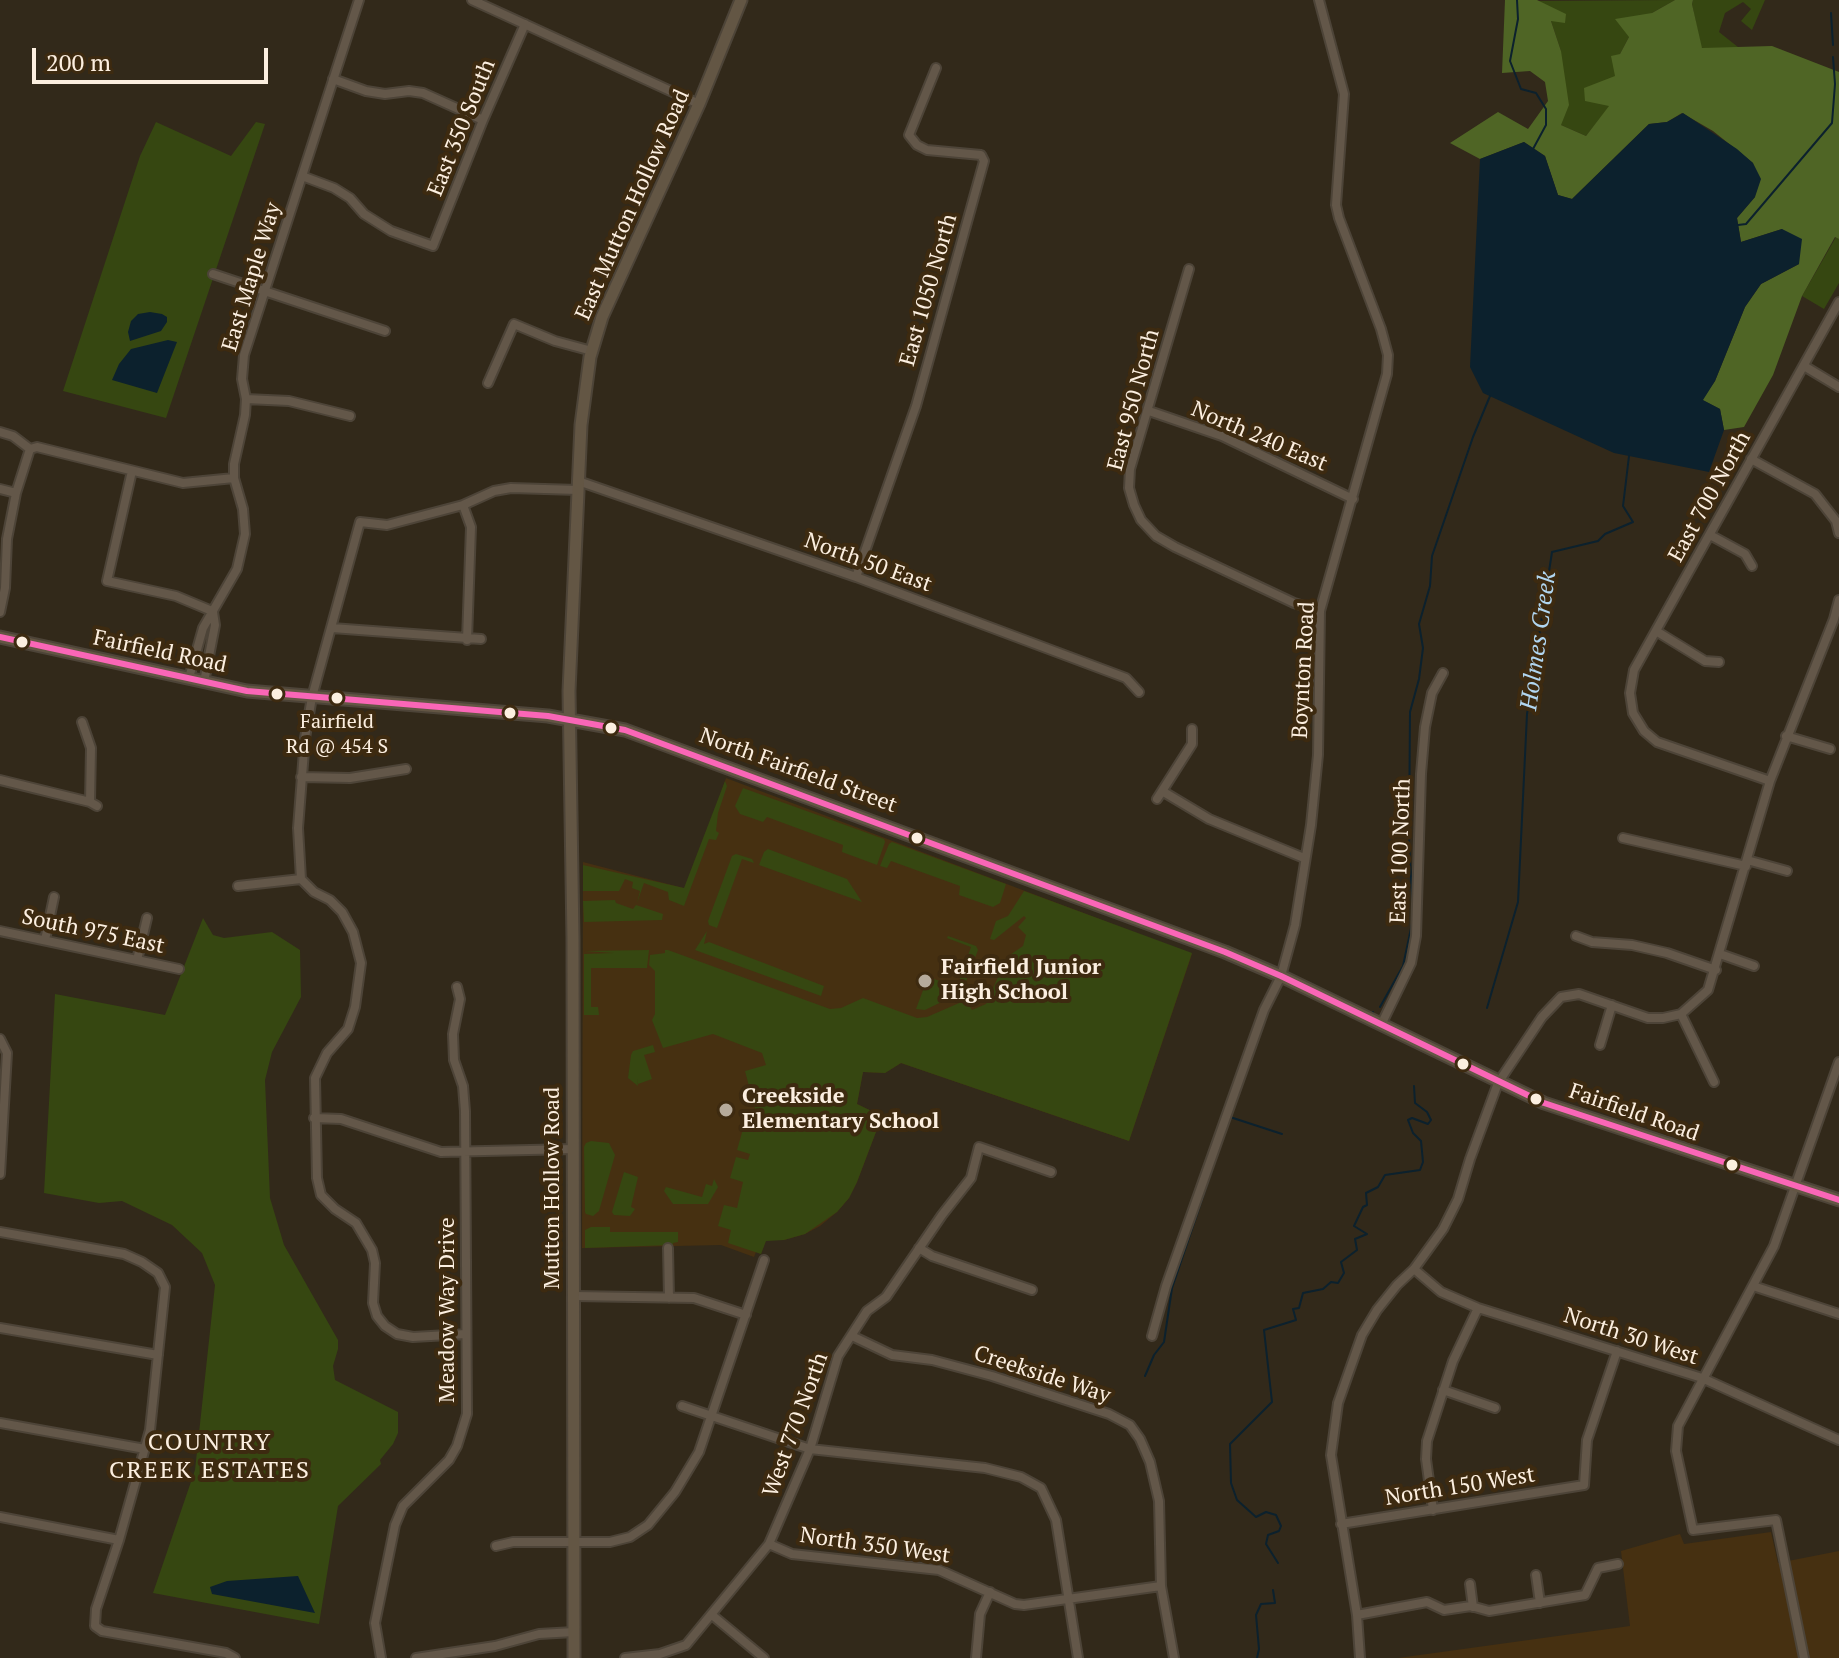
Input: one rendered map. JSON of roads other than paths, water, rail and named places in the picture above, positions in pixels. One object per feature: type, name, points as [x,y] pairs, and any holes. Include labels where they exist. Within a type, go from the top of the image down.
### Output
[{"type":"street","name":"East Maple Way","points":[[189,678],[199,641],[212,611],[237,569],[245,534],[243,509],[234,478],[235,455],[245,415],[244,355],[359,0]]},
{"type":"street","points":[[472,0],[699,104]]},
{"type":"street","name":"East Mutton Hollow Road","points":[[570,719],[581,425],[592,351],[602,317],[699,104],[741,0]]},
{"type":"street","name":"Boynton Road","points":[[1152,1336],[1166,1286],[1264,1010],[1281,976],[1295,925],[1311,825],[1318,755],[1320,611],[1387,374],[1388,355],[1381,329],[1339,218],[1344,94],[1319,0]]},
{"type":"street","name":"East 350 South","points":[[302,176],[334,188],[350,198],[364,214],[391,231],[433,246],[525,24]]},
{"type":"street","name":"East 1050 North","points":[[856,577],[916,406],[984,161],[981,155],[927,150],[917,145],[909,135],[936,68]]},
{"type":"street","points":[[333,79],[385,94],[423,93],[483,120]]},
{"type":"street","name":"East 950 North","points":[[1189,269],[1130,469],[1129,488],[1141,520],[1156,536],[1294,603],[1320,611]]},
{"type":"street","points":[[213,274],[385,331]]},
{"type":"street","name":"East 700 North","points":[[1770,781],[1657,742],[1644,731],[1633,713],[1630,693],[1634,670],[1839,302]]},
{"type":"street","points":[[488,383],[514,324],[555,341],[592,351]]},
{"type":"street","points":[[1804,366],[1839,387]]},
{"type":"street","points":[[246,399],[289,401],[350,416]]},
{"type":"street","name":"North 240 East","points":[[1149,411],[1222,436],[1353,499]]},
{"type":"street","points":[[0,432],[13,436],[30,449]]},
{"type":"street","points":[[30,449],[37,447],[183,483],[234,478]]},
{"type":"street","points":[[0,612],[7,539],[16,493],[30,449]]},
{"type":"street","points":[[1751,459],[1815,494],[1836,521],[1839,533]]},
{"type":"street","points":[[132,471],[107,581],[176,596],[212,611]]},
{"type":"street","name":"North 50 East","points":[[332,628],[360,522],[387,525],[463,505],[494,491],[511,488],[578,486],[856,577],[1126,678],[1139,692]]},
{"type":"street","points":[[0,489],[16,493]]},
{"type":"street","points":[[463,505],[471,527],[467,640]]},
{"type":"street","points":[[1710,535],[1745,554],[1752,566]]},
{"type":"street","points":[[1360,1658],[1357,1615],[1331,1455],[1338,1403],[1349,1366],[1369,1323],[1443,1229],[1458,1199],[1498,1083],[1542,1017],[1561,997],[1579,994],[1648,1018],[1663,1018],[1681,1014],[1708,990],[1770,781],[1786,736],[1837,620],[1839,600]]},
{"type":"street","name":"East Maple Way","points":[[204,682],[215,625],[212,611]]},
{"type":"street","points":[[466,1334],[413,1337],[397,1334],[385,1326],[377,1316],[373,1303],[375,1263],[372,1250],[356,1223],[321,1195],[317,1178],[315,1078],[327,1053],[348,1029],[355,1007],[361,963],[353,932],[342,912],[301,879],[298,828],[301,777],[312,697],[332,628],[481,639]]},
{"type":"street","points":[[1656,631],[1705,661],[1719,662]]},
{"type":"street","name":"Fairfield Road","points":[[0,637],[247,691],[312,697]]},
{"type":"street","name":"East 100 North","points":[[1381,1025],[1411,963],[1416,936],[1425,727],[1432,693],[1443,673]]},
{"type":"street","name":"North Fairfield Street","points":[[312,697],[570,719],[649,738],[1139,919],[1281,976],[1381,1025]]},
{"type":"street","name":"Mutton Hollow Road","points":[[570,719],[574,1658]]},
{"type":"street","points":[[0,780],[93,804],[91,748],[82,722]]},
{"type":"street","points":[[1192,729],[1192,744],[1160,795],[1304,858]]},
{"type":"street","points":[[1786,736],[1830,749]]},
{"type":"street","points":[[301,777],[350,778],[406,769]]},
{"type":"street","points":[[1623,838],[1787,871]]},
{"type":"street","points":[[238,886],[301,879]]},
{"type":"street","points":[[45,940],[54,897]]},
{"type":"street","points":[[137,960],[147,918]]},
{"type":"street","name":"South 975 East","points":[[0,931],[179,969]]},
{"type":"street","points":[[1576,936],[1592,942],[1632,945],[1667,953],[1716,970]]},
{"type":"street","points":[[1720,954],[1754,966]]},
{"type":"street","name":"Meadow Way Drive","points":[[381,1658],[375,1623],[395,1525],[403,1506],[449,1460],[467,1414],[463,1086],[454,1060],[453,1034],[460,999],[457,987]]},
{"type":"street","points":[[1600,1045],[1612,1005]]},
{"type":"street","points":[[1681,1014],[1714,1082]]},
{"type":"street","name":"Fairfield Road","points":[[1381,1025],[1498,1083],[1589,1119],[1839,1200]]},
{"type":"street","points":[[0,1039],[7,1053],[0,1174]]},
{"type":"street","points":[[1804,1658],[1776,1520],[1693,1530],[1676,1451],[1678,1426],[1774,1246],[1839,1062]]},
{"type":"street","points":[[314,1118],[341,1119],[441,1152],[574,1149]]},
{"type":"street","name":"West 770 North","points":[[625,1658],[660,1654],[686,1645],[769,1544],[810,1449],[833,1371],[867,1311],[886,1297],[971,1178],[979,1147],[1051,1172]]},
{"type":"street","points":[[0,1232],[124,1254],[158,1273],[165,1287],[150,1430],[96,1609],[95,1626],[102,1631],[226,1653],[235,1658]]},
{"type":"street","points":[[668,1248],[669,1298]]},
{"type":"street","points":[[919,1248],[932,1256],[1032,1290]]},
{"type":"street","points":[[496,1546],[513,1542],[610,1542],[630,1537],[648,1525],[675,1492],[699,1452],[764,1260]]},
{"type":"street","name":"North 30 West","points":[[1414,1269],[1441,1292],[1478,1308],[1702,1378],[1839,1440]]},
{"type":"street","points":[[1753,1286],[1839,1314]]},
{"type":"street","points":[[574,1296],[707,1301],[746,1315]]},
{"type":"street","points":[[1433,1510],[1426,1459],[1427,1441],[1453,1361],[1478,1308]]},
{"type":"street","points":[[0,1328],[158,1355]]},
{"type":"street","name":"Creekside Way","points":[[852,1336],[892,1355],[932,1360],[992,1376],[1109,1414],[1130,1425],[1150,1462],[1159,1501],[1161,1586],[1174,1658]]},
{"type":"street","name":"North 150 West","points":[[1341,1524],[1584,1485],[1587,1440],[1617,1351]]},
{"type":"street","points":[[1443,1390],[1495,1408]]},
{"type":"street","points":[[682,1406],[810,1449],[985,1468],[1021,1477],[1041,1488],[1056,1520],[1078,1658]]},
{"type":"street","points":[[0,1423],[145,1449]]},
{"type":"street","points":[[0,1517],[119,1540]]},
{"type":"street","name":"North 350 West","points":[[769,1544],[792,1554],[939,1570],[1015,1604],[1024,1605],[1161,1586]]},
{"type":"street","points":[[1357,1615],[1427,1602],[1444,1610],[1473,1607],[1489,1611],[1585,1595],[1598,1568],[1618,1564]]},
{"type":"street","points":[[1536,1575],[1540,1603]]},
{"type":"street","points":[[1470,1584],[1473,1607]]},
{"type":"street","points":[[976,1658],[980,1614],[990,1592]]},
{"type":"street","points":[[1404,1595],[1405,1606]]},
{"type":"street","points":[[712,1615],[764,1658]]},
{"type":"street","points":[[416,1658],[495,1646],[539,1634],[574,1632]]},
{"type":"water","points":[[1683,113],[1737,149],[1753,163],[1761,179],[1755,197],[1737,218],[1741,242],[1782,229],[1802,239],[1799,264],[1761,284],[1745,307],[1715,381],[1703,400],[1720,409],[1724,430],[1709,472],[1614,453],[1483,393],[1470,367],[1480,159],[1524,142],[1545,156],[1558,195],[1572,199],[1649,124],[1667,122]]},
{"type":"water","points":[[150,312],[167,317],[161,331],[130,341],[128,332],[131,321],[138,314]]},
{"type":"water","points":[[168,340],[177,342],[157,393],[112,380],[131,349]]},
{"type":"water","points":[[298,1576],[315,1613],[212,1594],[210,1587],[227,1581]]},
{"type":"waterway","name":"Holmes Creek","points":[[1517,0],[1518,19],[1510,61],[1521,89],[1536,93],[1546,109],[1546,125],[1533,149]]},
{"type":"waterway","points":[[1831,13],[1833,45]]},
{"type":"waterway","points":[[1738,225],[1746,224],[1832,123],[1835,84],[1833,57]]},
{"type":"waterway","points":[[1413,909],[1409,844],[1410,712],[1423,648],[1419,624],[1430,586],[1432,556],[1490,396]]},
{"type":"waterway","name":"Holmes Creek","points":[[1487,1008],[1518,902],[1527,714],[1552,552],[1598,541],[1605,534],[1633,522],[1623,506],[1629,456]]},
{"type":"waterway","points":[[1380,1007],[1403,966],[1413,919]]},
{"type":"waterway","name":"Holmes Creek","points":[[1278,1563],[1266,1544],[1268,1535],[1279,1531],[1281,1526],[1276,1515],[1266,1512],[1256,1517],[1237,1500],[1231,1483],[1230,1444],[1272,1402],[1264,1330],[1296,1320],[1293,1309],[1299,1308],[1303,1293],[1323,1289],[1331,1282],[1338,1283],[1344,1273],[1341,1262],[1357,1250],[1355,1239],[1367,1234],[1354,1226],[1367,1205],[1366,1193],[1378,1187],[1385,1175],[1420,1170],[1423,1162],[1421,1141],[1413,1133],[1408,1120],[1412,1118],[1428,1124],[1431,1120],[1427,1112],[1415,1103],[1414,1086]]},
{"type":"waterway","points":[[1145,1376],[1164,1342],[1172,1288],[1230,1117],[1282,1134]]},
{"type":"waterway","name":"Holmes Creek","points":[[1257,1658],[1256,1615],[1261,1604],[1275,1603],[1273,1590]]},
{"type":"place","name":"Fairfield Rd @ 454 S","points":[[337,698]]},
{"type":"place","name":"Fairfield Junior High School","points":[[925,981]]},
{"type":"place","name":"Creekside Elementary School","points":[[726,1110]]},
{"type":"district","name":"COUNTRY CREEK ESTATES","points":[[210,1457]]}]
